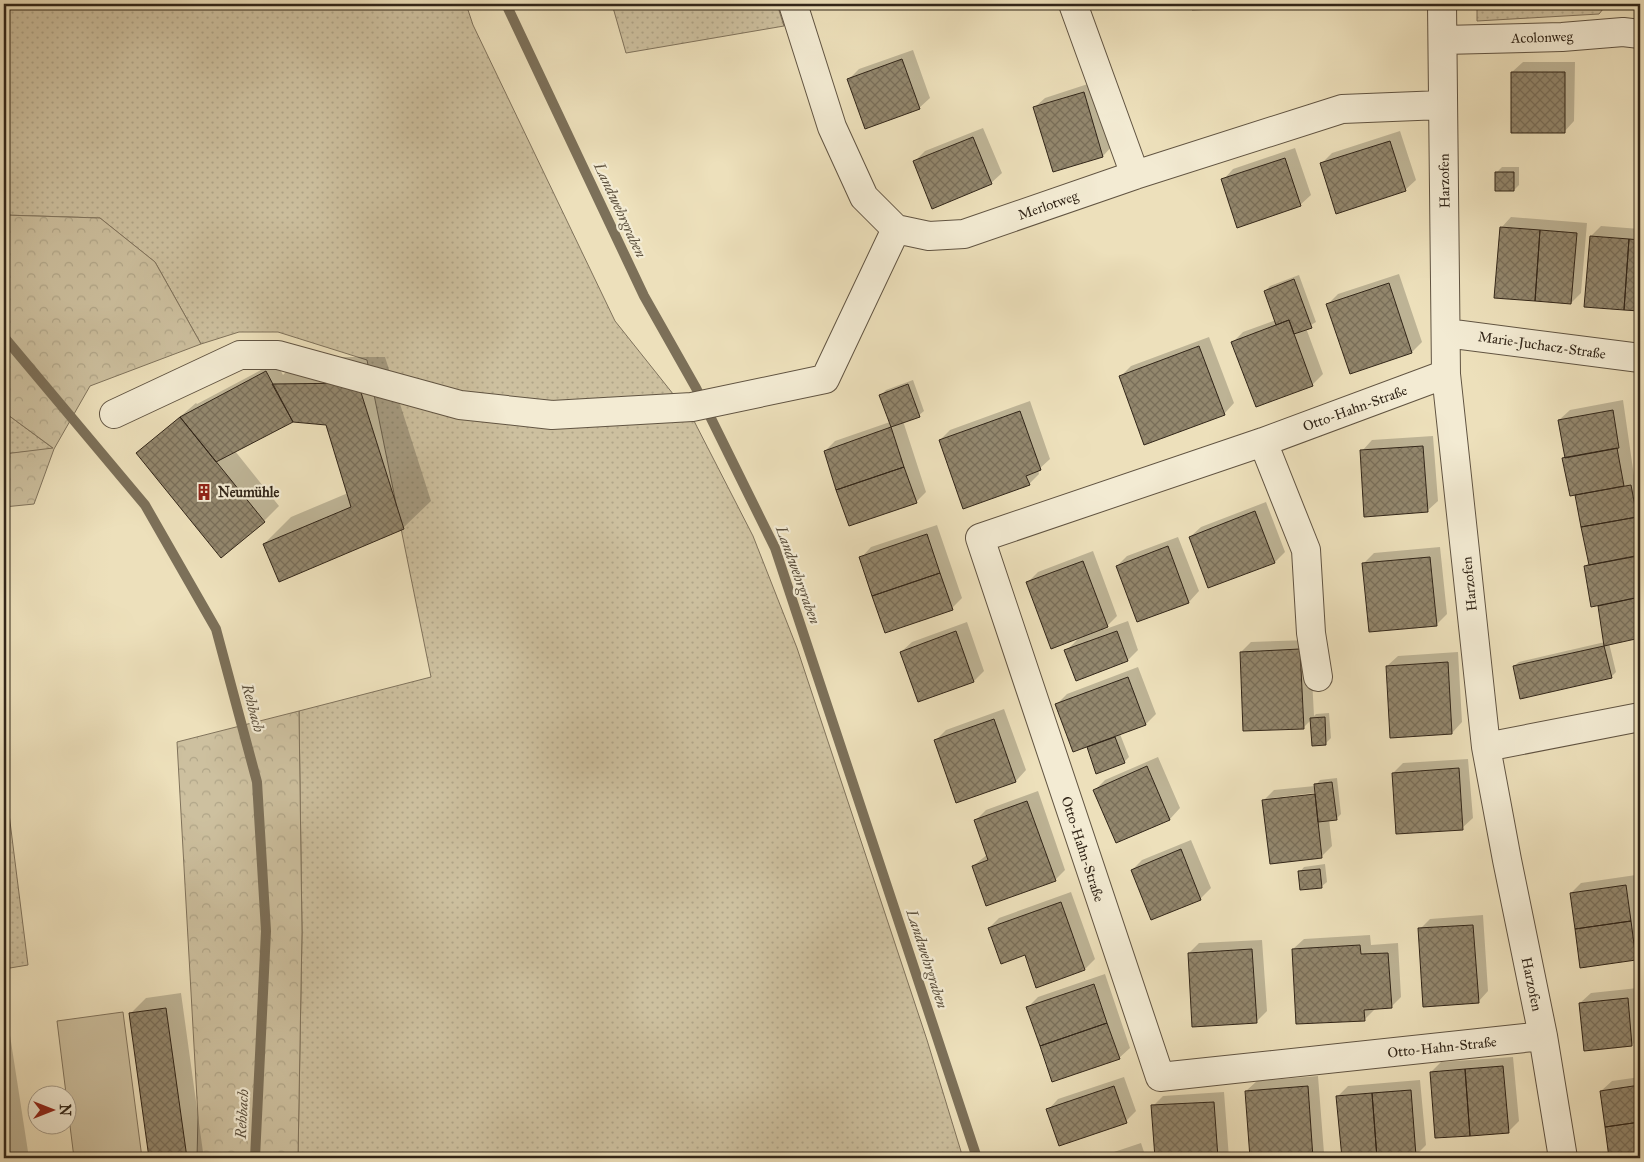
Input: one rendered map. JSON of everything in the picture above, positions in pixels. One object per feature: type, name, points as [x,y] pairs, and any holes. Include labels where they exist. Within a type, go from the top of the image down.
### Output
[{"type":"street","points":[[114,414],[240,354],[278,354],[460,405],[552,416],[702,405],[825,379],[896,229],[864,197],[836,136],[793,4]]},
{"type":"street","points":[[1074,4],[1135,175]]},
{"type":"street","name":"Harzofen","points":[[1442,4],[1444,40],[1442,105],[1446,374],[1486,747],[1543,1036],[1563,1158]]},
{"type":"street","name":"Acolonweg","points":[[1444,40],[1562,37],[1623,32],[1640,34]]},
{"type":"street","name":"Merlotweg","points":[[896,229],[928,236],[964,234],[1135,175],[1342,109],[1442,105]]},
{"type":"street","name":"Marie-Juchacz-Straße","points":[[1446,333],[1639,363]]},
{"type":"street","name":"Otto-Hahn-Straße","points":[[1446,374],[1263,442],[980,538],[1160,1077],[1543,1036]]},
{"type":"street","points":[[1263,442],[1306,550],[1311,633],[1318,677]]},
{"type":"street","points":[[1486,747],[1640,717]]},
{"type":"green space","points":[[4,4],[466,4],[473,25],[615,321],[693,419],[753,536],[797,648],[927,1040],[963,1158],[298,1158],[302,932],[299,711],[431,677],[367,360],[278,332],[239,332],[201,344],[155,262],[100,218],[4,215]]},
{"type":"green space","points":[[612,4],[777,4],[784,26],[626,53]]},
{"type":"green space","points":[[1192,4],[1328,4],[1192,10]]},
{"type":"green space","points":[[1477,4],[1607,4],[1599,14],[1477,21]]},
{"type":"green space","points":[[4,215],[100,218],[155,262],[201,344],[90,386],[54,449],[34,504],[4,507],[4,454],[53,448],[4,412]]},
{"type":"green space","points":[[4,412],[54,449],[4,454]]},
{"type":"green space","points":[[299,711],[302,932],[298,1158],[197,1158],[198,1117],[177,742]]},
{"type":"green space","points":[[4,774],[28,965],[4,969]]},
{"type":"green space","points":[[123,1012],[142,1158],[74,1158],[71,1134],[78,1134],[78,1084],[65,1084],[57,1021]]},
{"type":"building","points":[[902,59],[920,109],[865,129],[847,79]]},
{"type":"building","points":[[1511,72],[1565,72],[1565,133],[1511,133]]},
{"type":"building","points":[[1084,92],[1103,157],[1053,172],[1033,107]]},
{"type":"building","points":[[973,137],[992,184],[932,209],[913,161]]},
{"type":"building","points":[[1390,141],[1406,191],[1336,214],[1320,163]]},
{"type":"building","points":[[1285,158],[1301,206],[1237,228],[1221,179]]},
{"type":"building","points":[[1495,172],[1514,172],[1514,191],[1495,191]]},
{"type":"building","points":[[1500,227],[1540,230],[1535,301],[1494,298]]},
{"type":"building","points":[[1540,230],[1577,233],[1571,304],[1535,301]]},
{"type":"building","points":[[1590,236],[1629,239],[1624,310],[1584,307]]},
{"type":"building","points":[[1629,239],[1640,240],[1640,311],[1624,310]]},
{"type":"building","points":[[1294,279],[1312,328],[1294,334],[1289,320],[1276,325],[1264,291]]},
{"type":"building","points":[[1389,283],[1412,353],[1350,374],[1326,304]]},
{"type":"building","points":[[1289,320],[1313,386],[1256,407],[1231,342]]},
{"type":"building","points":[[1199,346],[1225,415],[1144,445],[1119,376]]},
{"type":"building","points":[[266,371],[293,422],[216,462],[180,417]]},
{"type":"building","points":[[358,383],[404,529],[279,582],[263,544],[351,507],[326,425],[293,422],[272,384]]},
{"type":"building","points":[[908,384],[920,417],[891,427],[879,395]]},
{"type":"building","points":[[1613,410],[1619,448],[1565,458],[1558,420]]},
{"type":"building","points":[[1020,411],[1041,470],[1026,476],[1030,485],[963,509],[939,440]]},
{"type":"building","name":"Neumühle","points":[[180,417],[265,522],[221,558],[136,453]]},
{"type":"building","points":[[891,427],[904,467],[836,490],[824,451]]},
{"type":"building","points":[[1423,446],[1428,512],[1364,517],[1360,450]]},
{"type":"building","points":[[1617,448],[1624,486],[1570,496],[1562,458]]},
{"type":"building","points":[[904,467],[917,503],[849,526],[836,490]]},
{"type":"building","points":[[1631,485],[1637,517],[1581,527],[1575,495]]},
{"type":"building","points":[[1255,511],[1275,563],[1208,588],[1189,537]]},
{"type":"building","points":[[1637,517],[1640,555],[1589,565],[1581,527]]},
{"type":"building","points":[[927,534],[940,573],[872,596],[859,557]]},
{"type":"building","points":[[1168,546],[1189,603],[1137,622],[1116,566]]},
{"type":"building","points":[[1638,556],[1640,597],[1591,607],[1584,566]]},
{"type":"building","points":[[1430,557],[1437,626],[1369,632],[1362,563]]},
{"type":"building","points":[[1083,561],[1108,627],[1051,649],[1026,582]]},
{"type":"building","points":[[940,573],[953,610],[885,633],[872,596]]},
{"type":"building","points":[[1640,597],[1640,638],[1604,646],[1598,606]]},
{"type":"building","points":[[956,631],[974,682],[918,702],[900,652]]},
{"type":"building","points":[[1117,631],[1128,661],[1076,681],[1064,650]]},
{"type":"building","points":[[1604,646],[1612,678],[1520,699],[1513,666]]},
{"type":"building","points":[[1300,649],[1304,729],[1243,731],[1240,652]]},
{"type":"building","points":[[1448,662],[1452,734],[1390,738],[1386,666]]},
{"type":"building","points":[[1128,677],[1146,725],[1073,752],[1055,704]]},
{"type":"building","points":[[1325,717],[1326,745],[1312,746],[1310,718]]},
{"type":"building","points":[[994,719],[1016,782],[956,803],[934,740]]},
{"type":"building","points":[[1115,737],[1125,763],[1096,774],[1087,747]]},
{"type":"building","points":[[1147,766],[1170,820],[1116,843],[1093,790]]},
{"type":"building","points":[[1459,768],[1463,830],[1396,834],[1392,773]]},
{"type":"building","points":[[1332,782],[1337,820],[1318,822],[1314,784]]},
{"type":"building","points":[[1315,794],[1322,858],[1270,864],[1262,800]]},
{"type":"building","points":[[1027,801],[1056,881],[986,906],[972,866],[988,860],[974,820]]},
{"type":"building","points":[[1181,849],[1201,900],[1151,920],[1131,870]]},
{"type":"building","points":[[1320,869],[1322,888],[1300,890],[1298,871]]},
{"type":"building","points":[[1626,885],[1631,921],[1575,929],[1570,893]]},
{"type":"building","points":[[1061,902],[1085,970],[1036,988],[1025,955],[1001,964],[988,928]]},
{"type":"building","points":[[1631,921],[1636,960],[1580,968],[1575,929]]},
{"type":"building","points":[[1473,925],[1479,1003],[1423,1007],[1418,928]]},
{"type":"building","points":[[1360,945],[1361,954],[1388,953],[1392,1008],[1364,1010],[1365,1021],[1296,1024],[1292,949]]},
{"type":"building","points":[[1252,949],[1257,1023],[1192,1027],[1188,953]]},
{"type":"building","points":[[1094,984],[1107,1023],[1040,1046],[1026,1007]]},
{"type":"building","points":[[1628,998],[1632,1046],[1584,1051],[1579,1003]]},
{"type":"building","points":[[166,1008],[187,1158],[149,1158],[129,1013]]},
{"type":"building","points":[[1107,1023],[1120,1059],[1052,1082],[1040,1046]]},
{"type":"building","points":[[1503,1066],[1509,1133],[1470,1136],[1465,1069]]},
{"type":"building","points":[[1465,1069],[1470,1136],[1435,1138],[1430,1072]]},
{"type":"building","points":[[1640,1085],[1640,1122],[1605,1127],[1600,1091]]},
{"type":"building","points":[[1114,1086],[1127,1123],[1059,1146],[1046,1109]]},
{"type":"building","points":[[1308,1086],[1313,1158],[1250,1158],[1245,1091]]},
{"type":"building","points":[[1411,1090],[1416,1156],[1377,1158],[1372,1093]]},
{"type":"building","points":[[1372,1093],[1377,1158],[1342,1158],[1336,1096]]},
{"type":"building","points":[[1214,1102],[1218,1158],[1155,1158],[1151,1105]]},
{"type":"building","points":[[1640,1122],[1640,1158],[1609,1158],[1605,1127]]},
{"type":"waterway","name":"Landwehrgraben","points":[[506,4],[644,296],[696,388],[775,548],[977,1158]]},
{"type":"waterway","name":"Rehbach","points":[[4,337],[145,505],[216,629],[257,782],[266,931],[255,1158]]},
{"type":"place","name":"Neumühle","points":[[204,492]]}]
